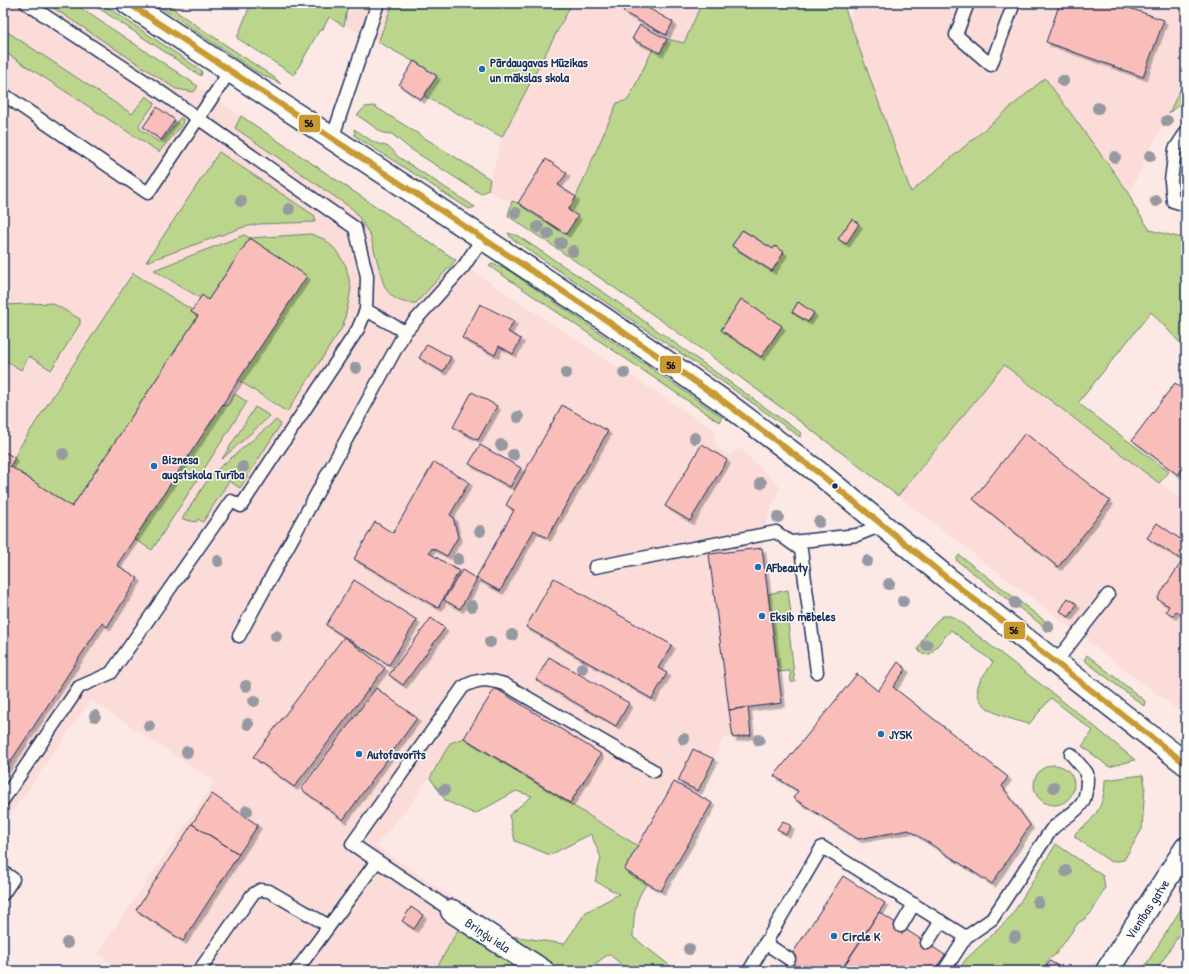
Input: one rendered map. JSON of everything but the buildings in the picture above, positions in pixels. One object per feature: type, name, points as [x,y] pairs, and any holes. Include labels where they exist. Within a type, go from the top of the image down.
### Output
[{"type":"main road","points":[[128,3],[603,318],[723,401],[819,473],[947,578],[1186,764]]},
{"type":"main road","name":"Vienības gatve","points":[[1107,971],[1186,848]]},
{"type":"main road","name":"Briņģu iela","points":[[452,911],[543,971]]},
{"type":"lane","points":[[3,800],[79,687],[111,673],[231,501],[241,506],[358,329],[366,310],[367,276],[356,228],[199,118],[26,3]]},
{"type":"lane","points":[[332,139],[378,3]]},
{"type":"lane","points":[[968,3],[956,35],[991,65],[1014,3]]},
{"type":"lane","points":[[3,94],[148,193],[230,71]]},
{"type":"lane","points":[[1186,132],[1175,149],[1171,181],[1173,201],[1186,205]]},
{"type":"lane","points":[[238,636],[405,332],[464,266],[482,239]]},
{"type":"lane","points":[[366,310],[405,332]]},
{"type":"lane","points":[[792,542],[857,536],[882,525]]},
{"type":"lane","points":[[596,567],[776,532],[792,542],[801,550],[804,560],[817,672]]},
{"type":"lane","points":[[1055,662],[1108,595]]},
{"type":"lane","points":[[452,911],[352,844],[463,687],[473,682],[488,679],[504,684],[654,771]]},
{"type":"lane","points":[[944,971],[966,937],[992,919],[1051,830],[1062,818],[1075,812],[1086,798],[1087,773],[1071,754]]},
{"type":"lane","points":[[749,971],[822,847],[966,937]]},
{"type":"lane","points":[[296,971],[377,861]]},
{"type":"lane","points":[[3,872],[13,879],[3,894]]},
{"type":"lane","points":[[199,971],[252,895],[260,890],[269,891],[329,926]]},
{"type":"lane","points":[[900,926],[914,904]]},
{"type":"lane","points":[[927,944],[941,921]]},
{"type":"lane","points":[[765,943],[789,959]]},
{"type":"shaded area","points":[[3,3],[73,3],[564,332],[715,431],[715,446],[730,456],[739,447],[780,487],[766,522],[762,548],[782,703],[748,707],[751,735],[733,738],[724,737],[697,794],[712,803],[661,891],[624,870],[637,846],[464,738],[450,743],[435,769],[414,800],[376,846],[459,902],[459,928],[435,971],[124,971],[97,954],[215,782],[91,700],[3,825]]},
{"type":"shaded area","points":[[251,3],[702,3],[587,268],[508,216],[512,201],[500,198],[488,190],[502,137],[424,96],[437,76],[415,61],[329,17],[323,29],[319,31],[294,75],[237,38]]},
{"type":"shaded area","points":[[855,3],[1186,3],[1186,77],[1129,193],[1045,78],[911,192],[849,19]]},
{"type":"shaded area","points":[[1004,365],[1186,503],[1186,716],[898,496]]},
{"type":"green space","points":[[46,3],[73,3],[198,86],[194,92],[176,89]]},
{"type":"green space","points":[[91,3],[101,3],[198,68],[202,71],[201,76]]},
{"type":"green space","points":[[154,3],[170,3],[178,13],[275,78],[281,84],[255,71]]},
{"type":"green space","points":[[251,3],[348,3],[344,26],[329,17],[323,29],[319,31],[294,75],[237,38]]},
{"type":"green space","name":"Pārdaugavas Mūzikas un mākslas skola","points":[[393,3],[572,3],[502,137],[424,96],[437,76],[415,61],[414,62],[378,42]]},
{"type":"green space","points":[[702,3],[843,3],[911,192],[1045,78],[1129,193],[1134,206],[1150,230],[1186,239],[1186,349],[1151,312],[1078,403],[1169,472],[1159,483],[1004,365],[898,496],[706,352],[608,283],[508,216],[512,201],[518,203],[567,233],[577,216],[568,210],[576,197],[617,103],[628,100],[653,49],[660,53],[667,39],[684,43]],"holes":[[[852,219],[859,224],[846,244],[838,239]],[[743,230],[773,249],[775,246],[784,252],[772,271],[732,246]],[[741,300],[782,326],[761,357],[721,330]],[[798,302],[814,313],[808,322],[792,312]]]},
{"type":"green space","points":[[3,29],[132,114],[146,96],[155,103],[139,125],[140,129],[160,143],[180,118],[183,119],[182,125],[159,152],[3,51]]},
{"type":"green space","points":[[1186,77],[1186,99],[1169,113]]},
{"type":"green space","points":[[374,106],[490,179],[488,190],[481,194],[409,148],[392,134],[383,133],[357,115],[365,107]]},
{"type":"green space","points":[[241,116],[456,260],[416,303],[400,301],[391,296],[383,282],[370,235],[354,210],[235,128]]},
{"type":"green space","points":[[354,129],[373,142],[390,148],[397,156],[475,207],[469,209],[355,136]]},
{"type":"green space","points":[[219,152],[315,216],[315,222],[259,224],[244,227],[146,262]]},
{"type":"green space","points":[[508,233],[518,236],[609,296],[801,433],[800,437],[723,382],[511,238]]},
{"type":"green space","points":[[311,234],[324,239],[335,249],[346,266],[351,288],[343,326],[287,412],[238,380],[306,276],[250,238]]},
{"type":"green space","points":[[244,235],[250,238],[208,300],[202,296],[200,298],[154,270]]},
{"type":"green space","points":[[492,264],[508,270],[722,417],[719,422],[489,266]]},
{"type":"green space","points":[[133,273],[192,310],[191,312],[198,316],[72,507],[10,466],[21,445]]},
{"type":"green space","points":[[52,303],[80,319],[80,324],[51,370],[29,356],[21,370],[3,359],[3,305]]},
{"type":"green space","points":[[235,394],[247,402],[152,550],[134,539],[222,404],[227,406]]},
{"type":"green space","points":[[255,407],[270,416],[222,459]]},
{"type":"green space","points":[[276,420],[281,424],[240,488],[229,481],[203,522],[198,519],[196,522],[182,519],[211,475]]},
{"type":"green space","points":[[959,555],[1054,628],[1051,632],[956,560]]},
{"type":"green space","points":[[788,590],[792,623],[788,623],[795,682],[791,682],[790,671],[778,672],[768,594]]},
{"type":"green space","points":[[943,616],[955,618],[1083,717],[1135,760],[1109,767],[1082,746],[1093,731],[1051,698],[1029,724],[1003,716],[986,707],[980,700],[978,692],[979,683],[993,662],[951,630],[930,654],[923,654],[918,649],[928,631],[935,622]]},
{"type":"green space","points":[[1087,655],[1145,701],[1144,706],[1084,660]]},
{"type":"green space","points":[[464,738],[638,846],[624,870],[648,883],[637,901],[634,915],[633,937],[677,971],[629,971],[609,954],[585,971],[435,971],[459,928],[564,944],[586,912],[619,894],[595,881],[601,858],[591,834],[550,855],[515,841],[509,815],[532,796],[516,791],[475,814],[446,801],[430,778],[450,743]]},
{"type":"green space","points":[[1058,765],[1065,768],[1071,774],[1074,785],[1073,793],[1065,802],[1058,805],[1050,805],[1043,802],[1035,793],[1034,781],[1037,774],[1046,766]]},
{"type":"green space","points":[[1143,775],[1145,786],[1142,829],[1124,860],[1111,862],[1075,837],[1075,834],[1092,819],[1101,804],[1105,780]]},
{"type":"green space","points":[[1056,844],[1103,876],[1105,888],[1092,912],[1078,923],[1056,954],[1049,959],[1042,971],[958,971],[966,959],[1010,918]]},
{"type":"green space","points":[[1186,901],[1186,924],[1156,971],[1142,971]]},
{"type":"transit line","name":"56","points":[[128,3],[603,318],[723,401],[819,473],[947,578],[1186,764]]},
{"type":"place","name":"Pārdaugavas Mūzikas un mākslas skola","points":[[482,69]]},
{"type":"place","name":"Biznesa augstskola Turība","points":[[154,466]]},
{"type":"place","name":"AFbeauty","points":[[758,567]]},
{"type":"place","name":"Eksib mēbeles","points":[[762,616]]},
{"type":"place","name":"JYSK","points":[[881,734]]},
{"type":"place","name":"Autofavorīts","points":[[359,754]]},
{"type":"place","name":"Circle K","points":[[834,936]]}]
